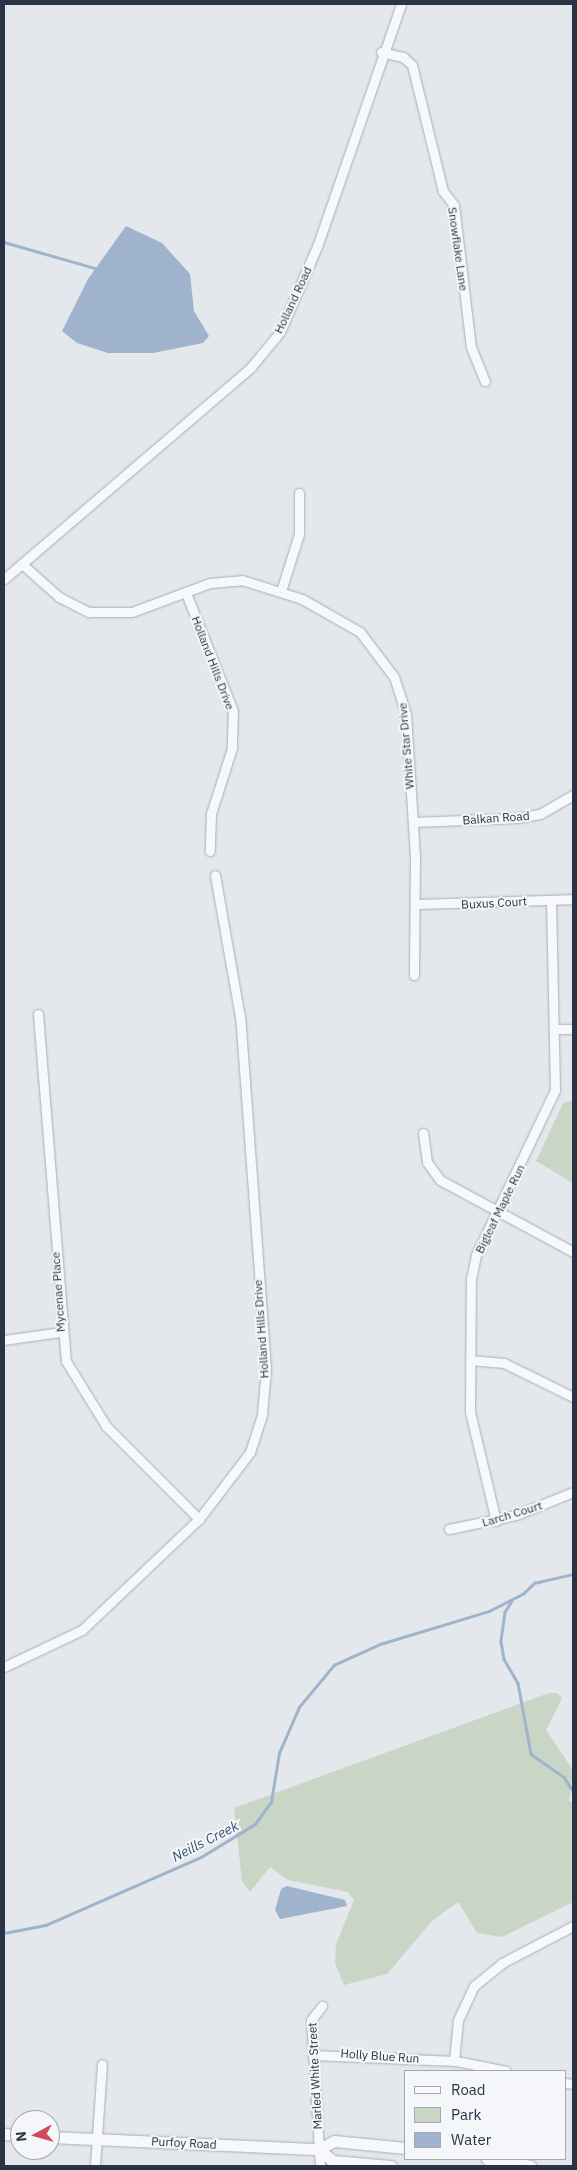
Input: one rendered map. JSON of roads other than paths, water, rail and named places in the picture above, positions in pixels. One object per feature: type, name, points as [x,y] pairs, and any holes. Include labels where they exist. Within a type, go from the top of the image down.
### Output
[{"type":"street","name":"Holland Road","points":[[4,579],[251,367],[280,332],[318,244],[382,52],[401,4]]},
{"type":"street","name":"Snowflake Lane","points":[[382,52],[403,57],[412,66],[443,191],[454,205],[471,347],[485,381]]},
{"type":"street","points":[[282,591],[299,534],[299,493]]},
{"type":"street","name":"White Star Drive","points":[[22,564],[59,598],[100,615],[132,612],[227,580],[282,591],[341,617],[360,632],[394,677],[406,714],[413,822],[414,975]]},
{"type":"street","name":"Holland Hills Drive","points":[[186,593],[233,711],[232,748],[210,814],[210,851]]},
{"type":"street","name":"Balkan Road","points":[[413,822],[517,818],[540,814],[573,795]]},
{"type":"street","name":"Holland Hills Drive","points":[[4,1667],[82,1630],[199,1519],[250,1452],[262,1414],[266,1368],[240,1017],[215,875]]},
{"type":"street","name":"Buxus Court","points":[[414,904],[573,899]]},
{"type":"street","name":"Bigleaf Maple Run","points":[[496,1521],[472,1427],[470,1360],[471,1279],[476,1255],[551,1103],[557,1076],[551,900]]},
{"type":"street","name":"Mycenae Place","points":[[38,1014],[60,1332],[66,1361],[92,1408],[199,1519]]},
{"type":"street","points":[[555,1029],[573,1029]]},
{"type":"street","points":[[423,1133],[427,1162],[440,1180],[497,1214],[573,1252]]},
{"type":"street","points":[[4,1340],[60,1332]]},
{"type":"street","points":[[470,1360],[504,1363],[573,1397]]},
{"type":"street","name":"Larch Court","points":[[449,1529],[496,1521],[573,1492]]},
{"type":"street","points":[[454,2061],[458,2020],[474,1986],[502,1963],[573,1926]]},
{"type":"street","name":"Marled White Street","points":[[320,2166],[311,2020],[322,2006]]},
{"type":"street","name":"Holly Blue Run","points":[[313,2055],[454,2061],[501,2070]]},
{"type":"street","points":[[95,2166],[102,2064]]},
{"type":"street","name":"Purfoy Road","points":[[60,2137],[318,2149],[334,2141],[404,2148]]},
{"type":"street","name":"Purfoy Road","points":[[318,2149],[333,2161],[391,2166]]},
{"type":"street","points":[[493,2160],[530,2166]]},
{"type":"water","points":[[126,226],[162,243],[190,274],[194,311],[209,336],[203,343],[153,353],[108,353],[77,343],[62,331],[88,279]]},
{"type":"water","points":[[287,1886],[345,1900],[347,1906],[280,1919],[275,1910],[281,1889]]},
{"type":"waterway","points":[[4,242],[98,269]]},
{"type":"waterway","name":"Neills Creek","points":[[4,1933],[46,1925],[201,1857],[255,1824],[271,1802],[279,1753],[299,1707],[334,1665],[380,1644],[489,1611],[523,1594],[534,1583],[573,1574]]},
{"type":"waterway","points":[[512,1601],[505,1612],[501,1642],[504,1659],[518,1683],[531,1754],[564,1777],[573,1791]]}]
